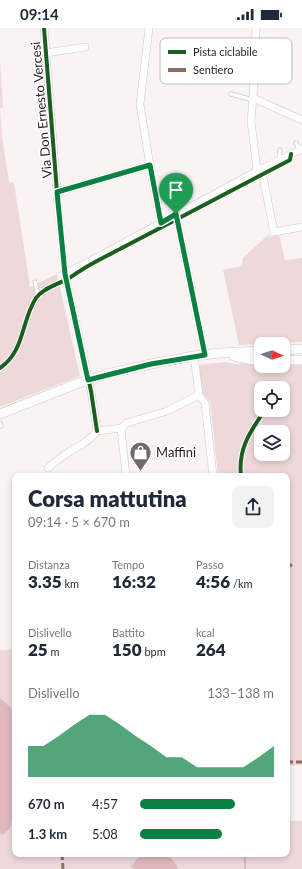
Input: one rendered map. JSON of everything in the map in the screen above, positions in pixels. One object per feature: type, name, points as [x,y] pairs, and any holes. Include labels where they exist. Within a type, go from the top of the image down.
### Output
[{"type":"street","name":"Via Don Ernesto Vercesi","points":[[44,28],[65,274],[91,391],[97,431]]},
{"type":"street","points":[[150,28],[140,104],[161,223]]},
{"type":"street","points":[[256,28],[256,38]]},
{"type":"street","points":[[46,53],[85,47]]},
{"type":"street","points":[[254,84],[251,121],[257,171],[263,177],[274,232],[302,228]]},
{"type":"street","points":[[253,99],[302,120]]},
{"type":"street","points":[[65,274],[279,160],[300,147]]},
{"type":"street","points":[[57,192],[150,165]]},
{"type":"street","points":[[176,214],[205,355]]},
{"type":"street","points":[[290,350],[302,349]]},
{"type":"street","points":[[0,414],[88,380],[138,367],[194,356],[254,351]]},
{"type":"street","points":[[290,351],[302,352]]},
{"type":"street","points":[[220,353],[254,360]]},
{"type":"street","points":[[194,356],[199,395],[205,403],[213,473]]},
{"type":"street","points":[[290,360],[302,360]]},
{"type":"street","points":[[48,468],[67,453],[83,444],[97,431],[121,428],[127,423],[167,412],[199,395]]},
{"type":"street","points":[[121,428],[126,473]]},
{"type":"lane","points":[[231,94],[253,99]]},
{"type":"lane","points":[[279,160],[280,150]]},
{"type":"lane","points":[[35,282],[38,296]]},
{"type":"shaded area","points":[[0,62],[3,108],[0,108]]},
{"type":"shaded area","points":[[0,108],[2,136],[9,182],[14,183],[30,287],[57,274],[80,376],[0,407]]},
{"type":"shaded area","points":[[269,234],[270,237],[279,235],[285,260],[302,258],[302,342],[290,343],[290,337],[254,337],[254,344],[239,345],[223,270],[242,266],[243,258]]},
{"type":"shaded area","points":[[226,362],[235,364],[254,363],[254,373],[290,373],[290,362],[302,362],[302,765],[290,766],[290,473],[218,473],[210,401],[202,393],[199,365]]},
{"type":"shaded area","points":[[12,649],[12,857],[290,857],[290,821],[302,821],[302,869],[0,869],[0,650]]},
{"type":"shaded area","points":[[0,698],[11,708],[12,711],[12,821],[10,828],[3,835],[0,834]]},
{"type":"shaded area","points":[[140,857],[169,857],[178,869],[135,869],[131,867]]},
{"type":"waterway","points":[[245,857],[245,869]]},
{"type":"marked path","points":[[290,762],[302,762]]},
{"type":"marked path","points":[[62,857],[63,869]]},
{"type":"cycle path","points":[[44,28],[65,274],[91,391],[97,431]]},
{"type":"cycle path","points":[[120,249],[290,160],[291,154]]},
{"type":"cycle path","points":[[0,368],[14,353],[22,335],[31,307],[36,298],[46,289],[69,278],[89,265],[118,250]]},
{"type":"cycle path","points":[[241,473],[241,457],[243,449],[250,433],[260,417]]},
{"type":"place","name":"Maffini","points":[[140,472]]},
{"type":"route","points":[[150,165],[161,223],[176,214],[205,355],[151,364],[88,380],[65,274],[57,192],[150,165]]}]
